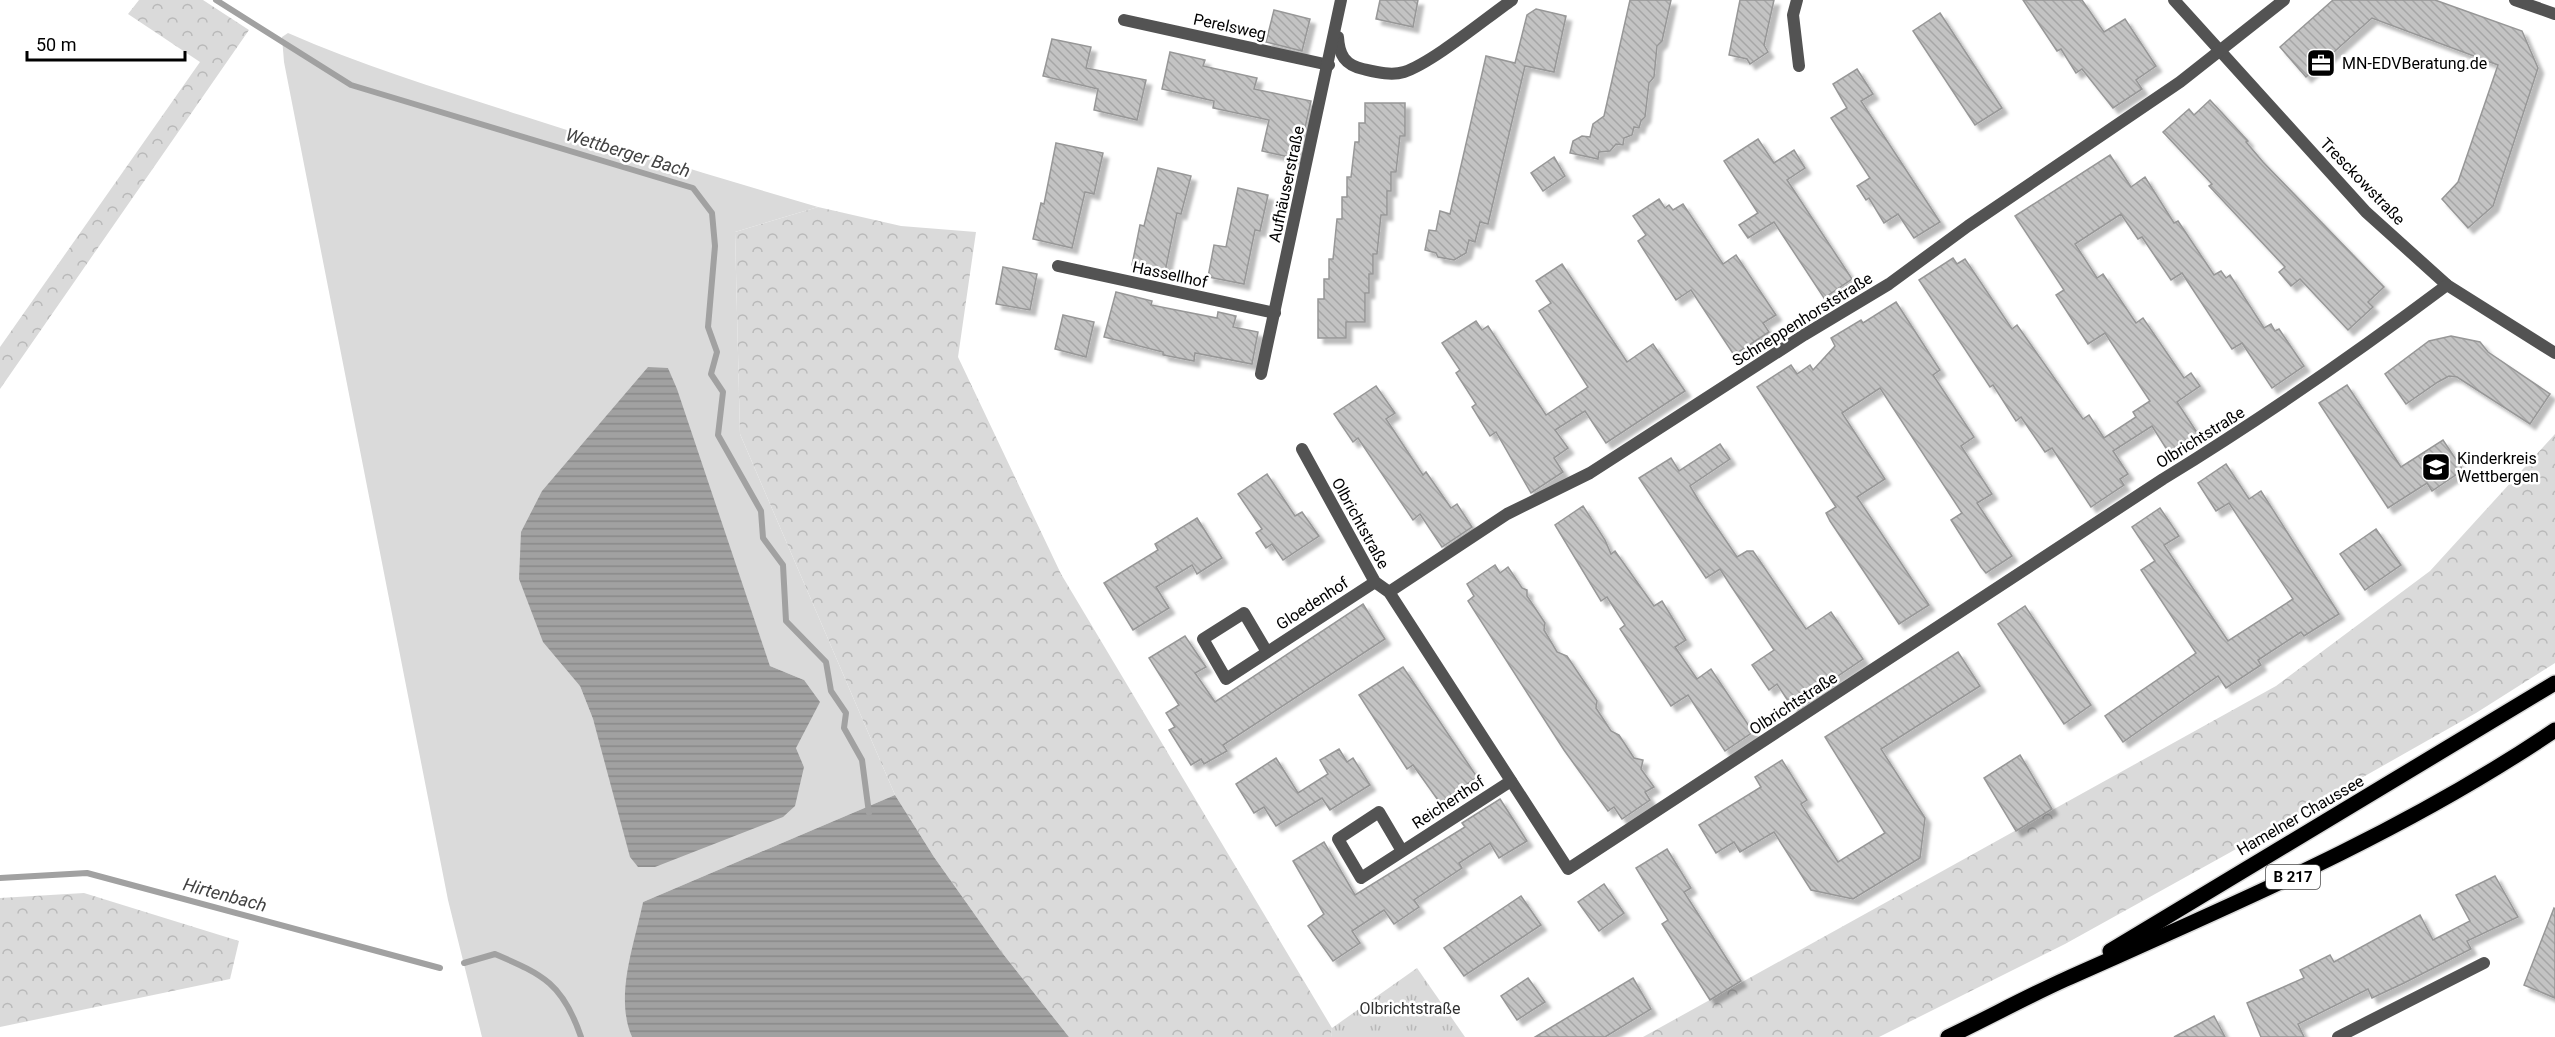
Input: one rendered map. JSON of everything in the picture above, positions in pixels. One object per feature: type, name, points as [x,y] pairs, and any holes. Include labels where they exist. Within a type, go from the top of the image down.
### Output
[{"type":"main road","name":"Hamelner Chaussee","points":[[2064,980],[2237,873],[2405,776],[2555,683]]},
{"type":"main road","name":"Hamelner Chaussee","points":[[1948,1037],[2064,980],[2244,901],[2380,834],[2513,758],[2555,730]]},
{"type":"street","name":"Aufhäuserstraße","points":[[1261,374],[1329,65],[1341,0]]},
{"type":"street","points":[[1337,18],[1339,53],[1352,66],[1383,73],[1403,72],[1421,63],[1512,0]]},
{"type":"street","points":[[1797,0],[1793,15],[1799,66]]},
{"type":"street","name":"Tresckowstraße","points":[[2174,0],[2219,53],[2366,212],[2447,285],[2555,353]]},
{"type":"street","name":"Schneppenhorststraße","points":[[1389,592],[1507,514],[1590,473],[1804,335],[1889,284],[2219,53],[2284,0]]},
{"type":"street","points":[[2515,0],[2555,14]]},
{"type":"street","name":"Perelsweg","points":[[1124,20],[1329,65]]},
{"type":"street","name":"Hassellhof","points":[[1058,266],[1275,313]]},
{"type":"street","name":"Olbrichtstraße","points":[[1302,449],[1375,582],[1389,592],[1568,869],[2163,479],[2253,423],[2447,285]]},
{"type":"street","name":"Gloedenhof","points":[[1267,652],[1244,613],[1203,639],[1226,679],[1375,582]]},
{"type":"street","name":"Reicherthof","points":[[1402,851],[1379,812],[1338,839],[1361,878],[1511,781]]},
{"type":"street","points":[[2338,1037],[2484,963]]},
{"type":"green space","points":[[139,0],[203,0],[249,30],[0,389],[0,347],[200,62],[128,14]]},
{"type":"green space","points":[[288,33],[432,87],[818,207],[735,232],[740,434],[895,795],[643,902],[626,1016],[632,1037],[482,1037],[448,900],[284,62],[282,37]],"holes":[[[668,368],[770,666],[804,680],[796,748],[804,767],[610,777],[593,719],[580,686]]]},
{"type":"green space","points":[[818,207],[901,226],[976,232],[958,357],[1061,574],[1332,1028],[1331,1037],[1069,1037],[1000,950],[934,857],[895,795],[740,434],[735,232]]},
{"type":"green space","points":[[2555,434],[2555,663],[2476,713],[2065,944],[1879,1037],[1643,1037],[2276,686],[2430,571]]},
{"type":"green space","points":[[84,893],[239,941],[230,979],[0,1027],[0,898]]},
{"type":"green space","name":"Olbrichtstraße","points":[[1417,968],[1465,1037],[1331,1037],[1332,1028]]},
{"type":"shaded area","points":[[648,367],[668,368],[677,389],[770,666],[804,680],[820,702],[796,748],[804,767],[795,806],[783,817],[655,867],[638,867],[630,857],[593,719],[580,686],[543,642],[519,579],[521,532],[542,491]]},
{"type":"shaded area","points":[[895,795],[934,857],[1000,950],[1069,1037],[632,1037],[627,1021],[625,987],[643,902]]},
{"type":"building","points":[[1380,0],[1418,0],[1413,27],[1376,19]]},
{"type":"building","points":[[1630,0],[1671,0],[1662,41],[1657,46],[1654,77],[1649,83],[1645,117],[1639,128],[1634,127],[1632,135],[1624,138],[1623,145],[1616,144],[1610,151],[1599,152],[1598,159],[1570,153],[1573,141],[1582,136],[1590,137],[1593,124],[1604,116]]},
{"type":"building","points":[[1740,0],[1774,0],[1764,45],[1768,52],[1750,64],[1747,59],[1729,55]]},
{"type":"building","points":[[2023,0],[2082,0],[2104,32],[2125,19],[2156,66],[2136,80],[2142,89],[2113,108],[2082,69],[2076,73],[2061,49],[2057,51]]},
{"type":"building","points":[[2333,0],[2435,0],[2522,31],[2538,68],[2493,206],[2468,228],[2442,199],[2458,182],[2498,65],[2372,18],[2306,77],[2280,47]]},
{"type":"building","points":[[1536,9],[1566,16],[1554,72],[1525,66],[1488,224],[1480,222],[1475,242],[1469,240],[1466,253],[1454,260],[1438,257],[1436,253],[1425,250],[1429,230],[1436,231],[1440,211],[1450,214],[1486,56],[1515,63],[1527,15]]},
{"type":"building","points":[[1274,10],[1310,19],[1302,51],[1266,42]]},
{"type":"building","points":[[1940,13],[2002,108],[1975,125],[1913,31]]},
{"type":"building","points":[[1052,39],[1091,47],[1086,68],[1146,80],[1137,120],[1094,110],[1098,89],[1043,76]]},
{"type":"building","points":[[1170,52],[1205,60],[1203,66],[1257,78],[1254,89],[1311,101],[1298,159],[1262,151],[1269,120],[1213,108],[1214,101],[1162,89]]},
{"type":"building","points":[[1857,69],[1873,94],[1861,101],[1940,222],[1914,238],[1898,214],[1884,223],[1869,198],[1866,200],[1857,186],[1870,178],[1831,118],[1847,108],[1833,84]]},
{"type":"building","points":[[2210,100],[2248,141],[2246,142],[2263,162],[2384,287],[2368,302],[2373,307],[2348,330],[2300,279],[2291,286],[2279,272],[2285,267],[2209,186],[2212,184],[2163,132],[2189,109],[2194,115]]},
{"type":"building","points":[[1365,103],[1405,103],[1405,136],[1400,136],[1396,172],[1391,172],[1391,191],[1387,191],[1387,215],[1381,215],[1377,254],[1373,254],[1373,274],[1369,274],[1369,293],[1365,293],[1365,322],[1346,322],[1346,338],[1318,338],[1318,299],[1324,299],[1324,279],[1329,279],[1329,259],[1333,259],[1337,219],[1342,219],[1342,197],[1347,197],[1347,177],[1351,177],[1355,142],[1359,142],[1359,123],[1365,123]]},
{"type":"building","points":[[1758,139],[1774,163],[1794,150],[1805,168],[1787,180],[1852,279],[1824,298],[1774,222],[1748,238],[1739,225],[1758,213],[1724,161]]},
{"type":"building","points":[[1056,143],[1103,153],[1094,194],[1085,192],[1072,248],[1033,239],[1041,203],[1044,204]]},
{"type":"building","points":[[2110,155],[2131,187],[2145,177],[2174,223],[2178,221],[2214,275],[2221,271],[2226,278],[2230,275],[2264,328],[2271,324],[2275,331],[2279,329],[2304,366],[2272,388],[2242,343],[2232,349],[2182,273],[2171,280],[2142,237],[2138,239],[2121,214],[2075,244],[2097,278],[2103,274],[2136,323],[2143,318],[2184,378],[2191,373],[2200,386],[2177,402],[2198,434],[2169,453],[2152,426],[2113,451],[2128,474],[2120,479],[2124,485],[2091,507],[2052,448],[2045,452],[2021,417],[2016,421],[1993,385],[1990,387],[1919,280],[1953,258],[1957,264],[1965,259],[2012,329],[2017,325],[2083,419],[2089,415],[2104,438],[2136,417],[2133,412],[2150,401],[2105,333],[2088,344],[2056,295],[2064,290],[2015,216]]},
{"type":"building","points":[[1554,157],[1565,176],[1543,191],[1531,173]]},
{"type":"building","points":[[1158,168],[1191,176],[1181,214],[1177,213],[1165,272],[1132,265],[1140,225],[1144,226]]},
{"type":"building","points":[[1238,188],[1268,195],[1260,231],[1255,230],[1244,284],[1208,277],[1214,245],[1226,247]]},
{"type":"building","points":[[1659,199],[1665,208],[1669,205],[1673,210],[1683,204],[1723,264],[1736,255],[1776,315],[1763,323],[1769,332],[1734,355],[1691,290],[1676,300],[1638,241],[1646,235],[1633,216]]},
{"type":"building","points":[[1562,264],[1627,362],[1653,344],[1685,391],[1606,443],[1585,411],[1555,430],[1568,448],[1554,458],[1563,472],[1531,493],[1496,432],[1490,436],[1472,407],[1476,404],[1456,373],[1460,370],[1442,343],[1476,321],[1482,330],[1488,326],[1546,415],[1588,387],[1539,311],[1551,303],[1536,281]]},
{"type":"building","points":[[1003,267],[1037,274],[1030,310],[996,304]]},
{"type":"building","points":[[1116,292],[1152,301],[1151,305],[1217,318],[1218,312],[1236,316],[1233,327],[1258,332],[1252,364],[1195,353],[1194,361],[1163,355],[1163,352],[1104,337]]},
{"type":"building","points":[[1896,302],[1940,370],[1933,375],[1974,437],[1961,446],[1992,494],[1977,503],[2012,556],[1986,573],[1981,567],[1951,520],[1962,513],[1880,388],[1842,413],[1885,479],[1857,497],[1929,605],[1899,624],[1830,521],[1826,513],[1836,507],[1757,387],[1791,365],[1797,374],[1810,365],[1813,370],[1835,346],[1831,338],[1861,320],[1863,323]]},
{"type":"building","points":[[1063,315],[1094,322],[1086,357],[1055,349]]},
{"type":"building","points":[[2451,336],[2480,342],[2488,352],[2550,394],[2530,424],[2457,377],[2449,376],[2406,404],[2385,374],[2429,341]]},
{"type":"building","points":[[2347,385],[2401,467],[2443,440],[2463,470],[2432,491],[2427,483],[2388,508],[2319,403]]},
{"type":"building","points":[[1376,386],[1395,413],[1386,419],[1423,475],[1426,472],[1451,508],[1457,504],[1472,527],[1442,547],[1420,514],[1413,520],[1358,438],[1353,442],[1334,414]]},
{"type":"building","points":[[1720,444],[1730,459],[1690,486],[1699,501],[1737,557],[1747,551],[1753,551],[1806,629],[1831,612],[1863,659],[1792,707],[1777,684],[1769,690],[1752,665],[1774,650],[1720,569],[1706,578],[1639,478],[1671,458],[1679,471]]},
{"type":"building","points":[[2226,464],[2249,499],[2261,491],[2339,614],[2304,636],[2301,632],[2258,660],[2261,665],[2226,688],[2218,676],[2123,742],[2105,716],[2196,653],[2141,570],[2155,561],[2132,527],[2160,508],[2179,536],[2164,545],[2228,641],[2293,599],[2229,503],[2216,511],[2198,483]]},
{"type":"building","points":[[1267,474],[1295,516],[1302,512],[1319,536],[1283,560],[1272,544],[1266,548],[1256,533],[1262,529],[1238,494]]},
{"type":"building","points":[[1583,506],[1605,540],[1611,554],[1615,551],[1654,606],[1662,601],[1686,640],[1675,647],[1697,679],[1711,669],[1753,732],[1725,751],[1688,695],[1671,706],[1620,629],[1625,625],[1607,597],[1601,601],[1555,525]]},
{"type":"building","points":[[1197,518],[1222,558],[1197,574],[1192,565],[1156,587],[1169,608],[1133,630],[1104,583],[1158,550],[1155,544]]},
{"type":"building","points":[[2376,529],[2401,565],[2365,590],[2340,554]]},
{"type":"building","points":[[1495,565],[1500,573],[1508,567],[1522,588],[1527,590],[1527,596],[1545,623],[1544,630],[1557,652],[1567,656],[1597,701],[1596,708],[1611,731],[1619,735],[1634,758],[1643,760],[1641,769],[1654,787],[1645,792],[1650,800],[1622,819],[1614,807],[1608,811],[1564,750],[1468,601],[1474,596],[1467,584]]},
{"type":"building","points":[[1363,604],[1385,639],[1223,745],[1227,751],[1204,764],[1201,759],[1191,765],[1169,730],[1175,727],[1166,713],[1179,705],[1149,658],[1185,636],[1206,667],[1195,673],[1215,702]]},
{"type":"building","points":[[2025,606],[2091,705],[2064,724],[1998,624]]},
{"type":"building","points":[[1958,652],[1980,686],[1881,749],[1925,818],[1920,858],[1853,899],[1811,890],[1774,832],[1740,852],[1734,842],[1716,853],[1699,825],[1761,787],[1755,777],[1782,760],[1807,800],[1801,804],[1838,862],[1885,833],[1825,737]]},
{"type":"building","points":[[1403,667],[1477,777],[1440,803],[1413,765],[1407,769],[1359,695]]},
{"type":"building","points":[[1339,749],[1347,762],[1353,758],[1370,785],[1330,810],[1322,798],[1276,826],[1264,807],[1254,813],[1236,784],[1276,758],[1298,793],[1328,774],[1320,760]]},
{"type":"building","points":[[2020,755],[2052,809],[2016,831],[1984,778]]},
{"type":"building","points":[[1500,799],[1527,841],[1499,858],[1490,843],[1459,863],[1462,868],[1414,900],[1419,907],[1394,924],[1384,910],[1352,931],[1360,943],[1333,961],[1308,926],[1324,914],[1293,861],[1324,842],[1355,895],[1465,827],[1462,823]]},
{"type":"building","points":[[1667,849],[1691,888],[1684,892],[1741,981],[1710,1000],[1662,924],[1668,920],[1636,868]]},
{"type":"building","points":[[2495,876],[2518,917],[2467,941],[2471,949],[2404,983],[2372,998],[2368,989],[2298,1024],[2304,1037],[2261,1037],[2247,1003],[2304,978],[2300,970],[2330,955],[2334,962],[2420,915],[2433,940],[2470,921],[2456,895]]},
{"type":"building","points":[[1604,884],[1624,913],[1599,931],[1578,902]]},
{"type":"building","points":[[1521,896],[1541,925],[1464,976],[1444,948]]},
{"type":"building","points":[[2555,909],[2555,998],[2524,985]]},
{"type":"building","points":[[1528,978],[1545,1002],[1517,1020],[1501,996]]},
{"type":"building","points":[[1633,978],[1651,1009],[1605,1037],[1535,1037]]},
{"type":"building","points":[[2214,1016],[2225,1037],[2174,1037]]},
{"type":"waterway","name":"Wettberger Bach","points":[[216,0],[351,85],[693,188],[712,213],[715,246],[708,327],[717,352],[711,374],[723,392],[718,435],[761,511],[763,538],[783,565],[786,621],[826,662],[831,691],[846,713],[844,728],[862,760],[869,813]]},
{"type":"waterway","name":"Hirtenbach","points":[[0,878],[87,873],[440,968]]},
{"type":"waterway","name":"Hirtenbach","points":[[464,963],[495,954],[527,968],[559,993],[581,1037]]},
{"type":"place","name":"MN-EDVBeratung.de","points":[[2321,63]]},
{"type":"place","name":"Kinderkreis Wettbergen","points":[[2436,467]]}]
